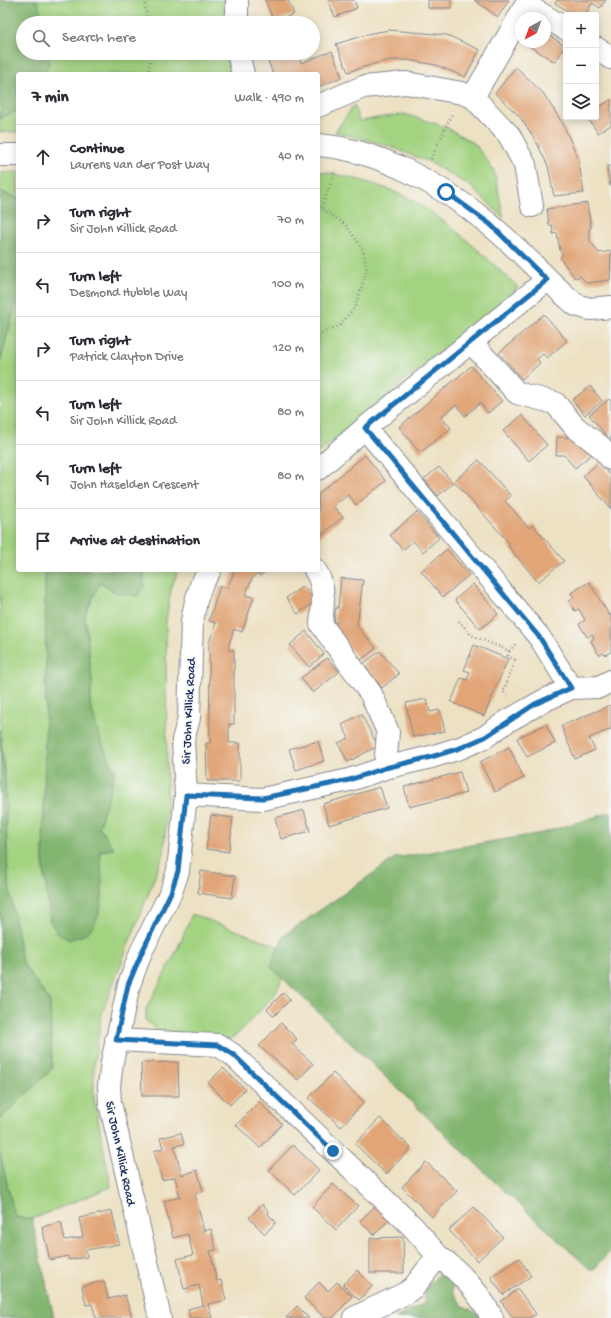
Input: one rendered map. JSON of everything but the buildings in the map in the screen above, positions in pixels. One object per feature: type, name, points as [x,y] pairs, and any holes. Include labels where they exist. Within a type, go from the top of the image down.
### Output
[{"type":"street","points":[[236,16],[237,0]]},
{"type":"street","points":[[467,95],[528,3],[563,27]]},
{"type":"street","points":[[599,50],[611,58]]},
{"type":"street","points":[[240,60],[243,72]]},
{"type":"street","points":[[320,105],[363,87],[406,83],[467,95],[509,135],[525,165],[532,206]]},
{"type":"street","points":[[320,145],[344,148],[397,166],[446,192],[490,224],[547,280],[576,305],[590,309],[611,307]]},
{"type":"street","points":[[0,155],[16,155]]},
{"type":"street","points":[[320,467],[365,428],[547,280]]},
{"type":"street","points":[[471,342],[517,393],[555,403],[575,427],[601,447],[611,459]]},
{"type":"street","points":[[365,428],[533,629],[559,665],[571,688]]},
{"type":"street","name":"Sir John Killick Road","points":[[160,1318],[110,1103],[109,1086],[116,1040],[128,985],[171,892],[178,871],[186,795],[183,740],[189,718],[192,621],[201,585],[209,572]]},
{"type":"street","points":[[316,572],[321,579],[324,600],[321,624],[371,694],[388,732],[385,768]]},
{"type":"street","points":[[186,795],[263,798],[349,780],[385,768],[431,757],[479,740],[535,704],[571,688],[599,687],[611,681]]},
{"type":"street","points":[[116,1040],[218,1045],[234,1055],[413,1227],[438,1256],[453,1267],[466,1280],[492,1318]]},
{"type":"street","points":[[354,1318],[406,1293],[414,1287],[438,1256]]},
{"type":"path","points":[[145,0],[146,16]]},
{"type":"path","points":[[149,72],[150,60]]},
{"type":"path","points":[[422,179],[467,95]]},
{"type":"path","points":[[320,334],[340,325],[355,307],[367,270],[363,250],[346,225],[320,208],[344,148]]},
{"type":"path","points":[[459,621],[471,635],[509,650]]},
{"type":"path","points":[[533,629],[509,650],[508,656],[515,660],[503,692],[535,704]]},
{"type":"green space","points":[[0,0],[228,0],[232,10],[227,16],[16,16],[16,60],[232,60],[236,72],[16,72],[16,132],[0,132]]},
{"type":"green space","points":[[0,0],[37,0],[42,16],[16,16],[16,60],[49,60],[49,64],[45,72],[16,72],[16,111],[0,119]]},
{"type":"green space","points":[[354,105],[359,121],[404,114],[446,127],[475,144],[494,171],[504,218],[470,186],[429,162],[383,144],[335,132]]},
{"type":"green space","points":[[320,171],[374,184],[406,197],[436,216],[465,238],[518,287],[320,451]]},
{"type":"green space","points":[[16,172],[16,198],[0,191],[0,173]]},
{"type":"green space","points":[[0,191],[16,198],[16,302],[0,363]]},
{"type":"green space","points":[[16,302],[16,572],[45,572],[46,691],[43,861],[50,921],[102,900],[100,851],[114,849],[99,827],[115,771],[100,739],[90,704],[92,681],[85,616],[100,582],[117,593],[144,587],[144,572],[177,572],[171,589],[166,621],[167,795],[164,853],[102,1013],[94,1063],[94,1099],[111,1187],[32,1219],[15,1217],[0,1154],[0,1119],[52,1069],[50,1002],[22,962],[8,879],[5,782],[0,730],[0,363]]},
{"type":"green space","points":[[45,572],[144,572],[144,587],[137,596],[117,593],[100,582],[85,616],[92,681],[90,704],[100,739],[115,771],[99,827],[114,849],[100,851],[102,896],[97,918],[92,928],[84,935],[69,940],[57,933],[50,921],[43,861],[46,691]]},
{"type":"green space","points":[[0,730],[5,782],[8,879],[22,962],[50,1002],[52,1069],[0,1119]]},
{"type":"green space","points":[[611,812],[611,1251],[592,1271],[499,1186],[271,967],[283,936],[395,858],[542,833]]},
{"type":"green space","points":[[192,914],[278,946],[271,967],[282,978],[276,993],[239,1033],[228,1040],[168,1033],[157,1030],[146,1021],[146,1009],[176,952]]},
{"type":"green space","points":[[0,1154],[15,1217],[32,1219],[54,1318],[0,1318]]},
{"type":"green space","points":[[439,1274],[454,1279],[452,1291],[462,1305],[480,1315],[481,1318],[396,1318],[425,1303],[425,1288]]},
{"type":"route","points":[[333,1151],[234,1055],[218,1045],[116,1040],[128,985],[171,892],[178,871],[186,795],[263,798],[304,791],[349,780],[385,768],[431,757],[460,748],[485,737],[535,704],[571,688],[559,665],[540,638],[365,428],[547,280],[490,224],[446,192]]}]
